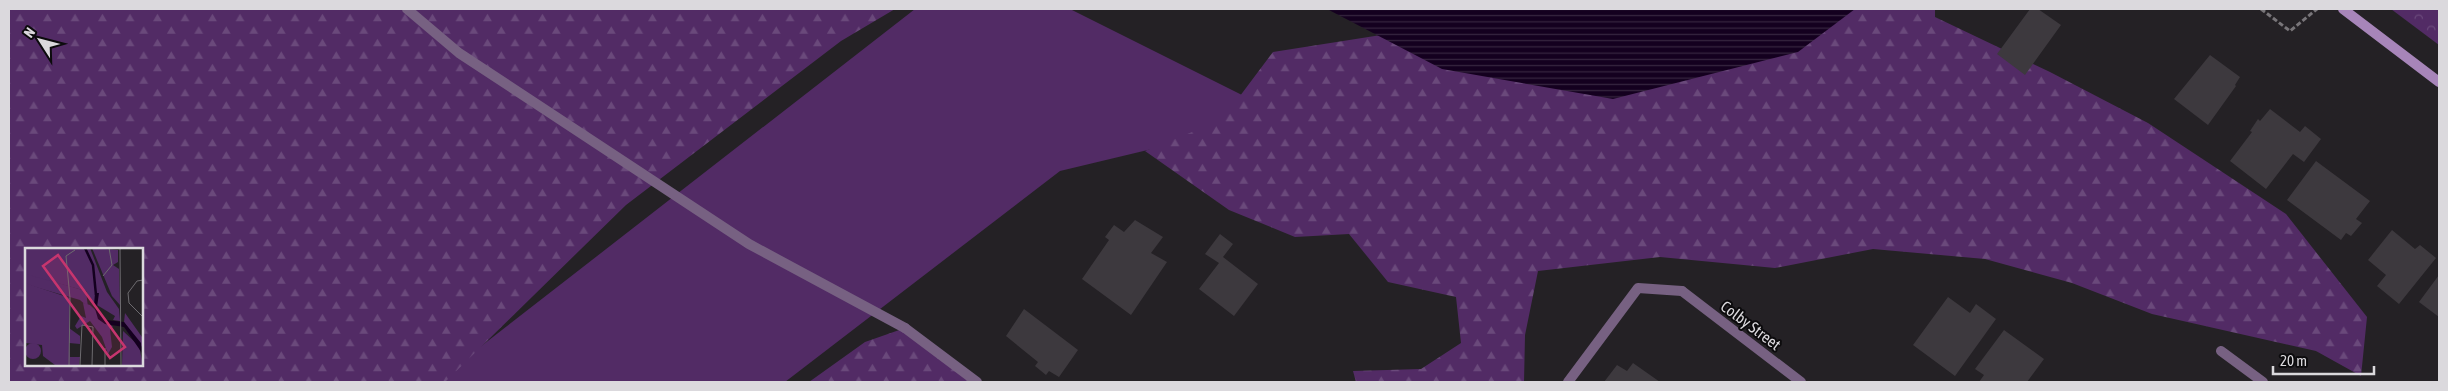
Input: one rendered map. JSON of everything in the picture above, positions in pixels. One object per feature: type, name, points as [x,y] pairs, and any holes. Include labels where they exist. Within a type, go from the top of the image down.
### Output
[{"type":"main road","points":[[2343,9],[2439,82]]},
{"type":"street","points":[[407,9],[459,53],[749,244],[905,328],[977,382]]},
{"type":"street","name":"Colby Street","points":[[1568,382],[1638,288],[1682,292],[1802,382]]},
{"type":"street","points":[[2221,351],[2263,382]]},
{"type":"path","points":[[2261,9],[2290,31],[2317,9]]},
{"type":"green space","points":[[9,9],[895,9],[841,41],[626,205],[445,382],[9,382]]},
{"type":"green space","points":[[915,9],[1070,9],[1286,117],[1060,171],[785,382],[435,382]]},
{"type":"green space","points":[[1799,9],[1935,9],[1935,17],[2050,72],[2148,123],[2286,214],[2367,317],[2361,376],[2316,351],[2152,314],[2072,283],[1985,259],[1873,249],[1775,268],[1660,257],[1538,271],[1525,335],[1524,382],[1356,382],[1353,371],[1421,369],[1461,343],[1456,297],[1388,282],[1349,234],[1295,237],[1229,210],[1145,151],[1222,120],[1273,52],[1483,19]]},
{"type":"green space","points":[[2391,9],[2439,9],[2439,45]]},
{"type":"green space","points":[[905,328],[973,382],[809,382],[865,342]]},
{"type":"shaded area","points":[[1327,9],[1855,9],[1798,52],[1613,99],[1442,69]]},
{"type":"building","points":[[2030,9],[2038,9],[2061,25],[2025,75],[1997,54]]},
{"type":"building","points":[[2210,55],[2240,77],[2236,86],[2208,125],[2174,99]]},
{"type":"building","points":[[2270,109],[2300,132],[2305,126],[2321,139],[2304,162],[2293,154],[2266,189],[2230,161],[2252,132],[2250,131],[2258,119],[2260,121]]},
{"type":"building","points":[[2316,161],[2370,201],[2356,219],[2362,223],[2351,236],[2346,233],[2341,240],[2287,200]]},
{"type":"building","points":[[1135,220],[1163,237],[1151,253],[1167,262],[1131,315],[1082,279],[1109,240],[1105,237],[1114,225],[1124,232]]},
{"type":"building","points":[[2392,230],[2415,249],[2420,245],[2436,258],[2399,304],[2377,286],[2386,275],[2368,260]]},
{"type":"building","points":[[1220,234],[1233,244],[1223,257],[1258,284],[1234,316],[1199,289],[1219,263],[1205,254]]},
{"type":"building","points":[[2439,275],[2439,317],[2419,302]]},
{"type":"building","points":[[1948,297],[1970,313],[1976,304],[1996,319],[1955,376],[1913,345]]},
{"type":"building","points":[[1024,309],[1078,350],[1059,377],[1049,371],[1046,375],[1035,366],[1038,362],[1006,336]]},
{"type":"building","points":[[2004,330],[2044,359],[2027,382],[1979,382],[1984,375],[1975,369]]},
{"type":"building","points":[[1633,363],[1660,382],[1604,382],[1617,365],[1627,371]]}]
